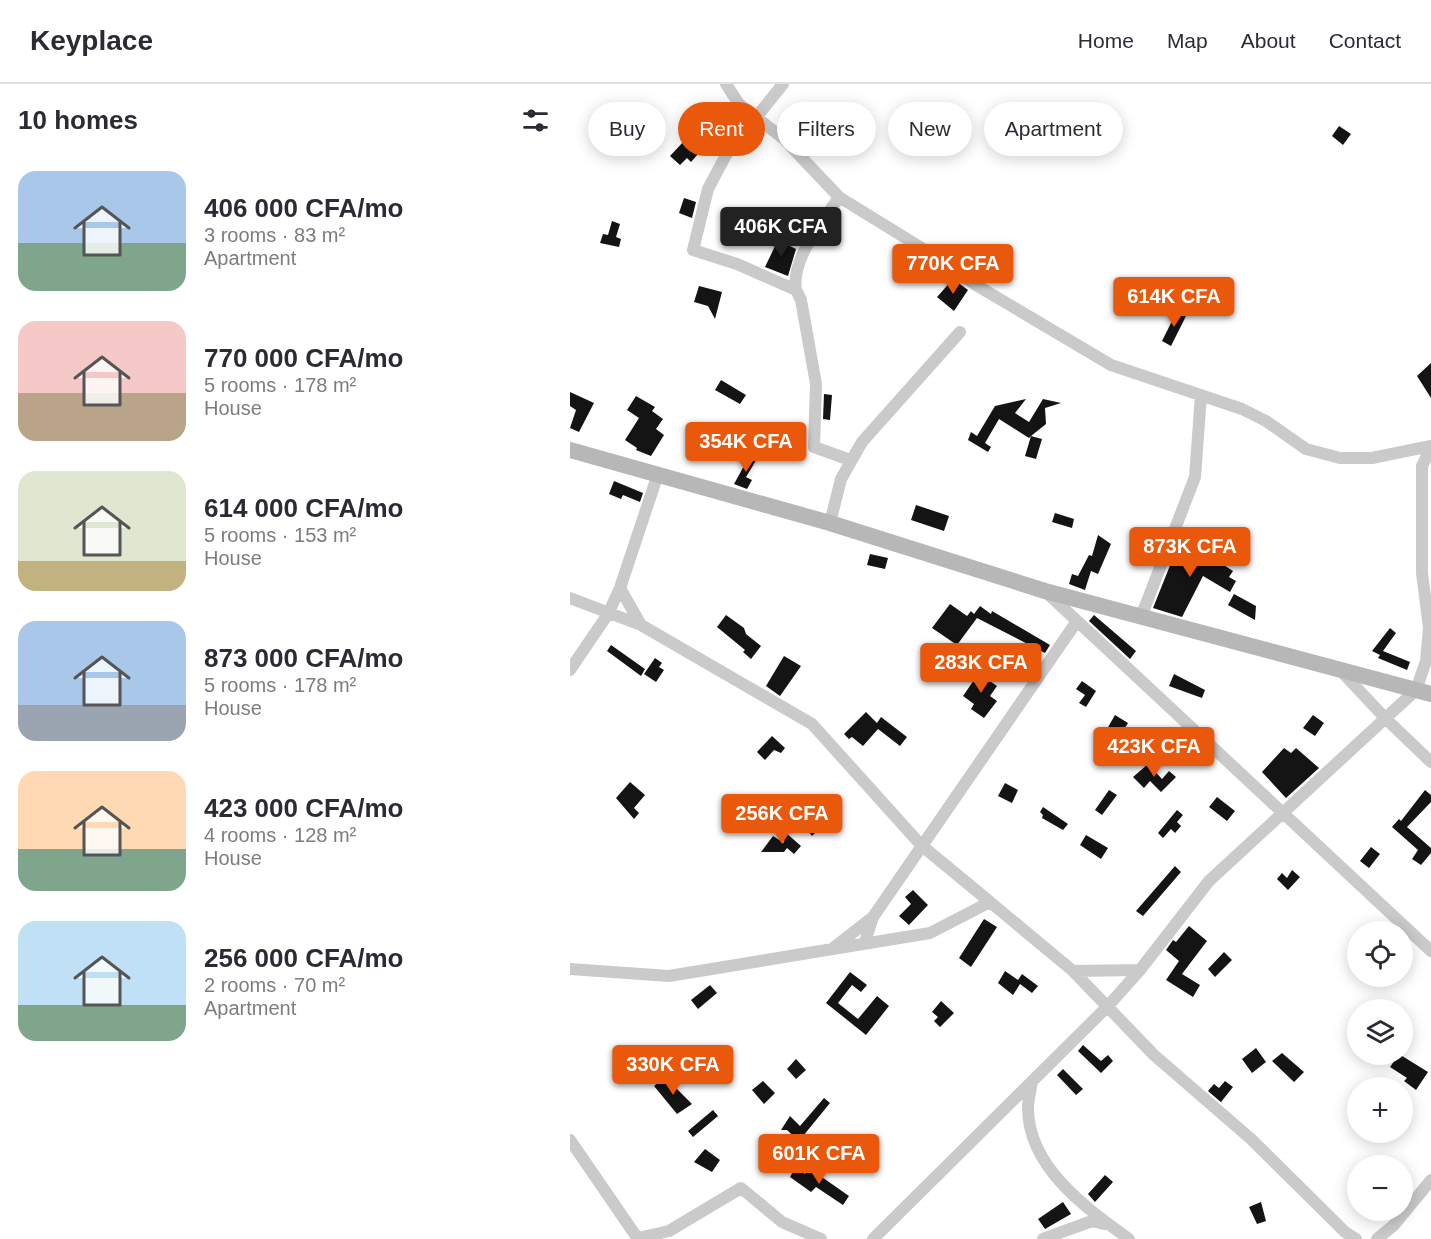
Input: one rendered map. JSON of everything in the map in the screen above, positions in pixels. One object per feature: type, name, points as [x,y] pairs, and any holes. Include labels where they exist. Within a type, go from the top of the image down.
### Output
[{"type":"main road","points":[[570,450],[830,523],[1045,591],[1423,692]]},
{"type":"street","points":[[726,84],[738,102]]},
{"type":"street","points":[[765,108],[783,84]]},
{"type":"street","points":[[765,124],[784,139],[839,197],[925,250],[976,285],[1111,365],[1242,409],[1306,449],[1340,458],[1372,458],[1431,447]]},
{"type":"street","points":[[725,156],[708,189],[693,250],[737,264],[796,290]]},
{"type":"street","points":[[839,197],[805,252],[795,280],[796,290],[801,300],[816,384],[814,447],[850,460]]},
{"type":"street","points":[[830,523],[841,479],[862,442],[960,332]]},
{"type":"street","points":[[1141,617],[1195,477],[1201,395]]},
{"type":"street","points":[[873,1239],[1108,1006],[1140,970],[1209,881],[1386,719],[1423,692],[1429,628],[1422,573],[1422,466],[1431,447]]},
{"type":"street","points":[[570,670],[608,614],[620,588],[658,474]]},
{"type":"street","points":[[620,588],[641,625]]},
{"type":"street","points":[[1045,591],[1431,951]]},
{"type":"street","points":[[570,598],[641,625],[812,724],[921,845],[1073,971],[1154,1055],[1251,1140],[1344,1232],[1356,1239]]},
{"type":"street","points":[[865,942],[873,917],[1077,621]]},
{"type":"street","points":[[1340,670],[1431,762]]},
{"type":"street","points":[[570,969],[669,976],[930,933],[990,902]]},
{"type":"street","points":[[831,949],[873,917]]},
{"type":"street","points":[[1073,971],[1140,970]]},
{"type":"street","points":[[1032,1081],[1028,1110],[1036,1143],[1045,1164],[1079,1201],[1129,1239]]},
{"type":"street","points":[[570,1140],[638,1239],[669,1231],[741,1188],[783,1222],[821,1239]]},
{"type":"street","points":[[1377,1239],[1394,1225],[1431,1180]]},
{"type":"street","points":[[1043,1239],[1092,1221],[1109,1225]]},
{"type":"building","points":[[1339,126],[1351,134],[1343,145],[1332,136]]},
{"type":"building","points":[[678,147],[678,156],[696,156],[691,162],[687,158],[680,165],[670,156]]},
{"type":"building","points":[[684,198],[696,202],[692,218],[679,213]]},
{"type":"building","points":[[783,209],[766,239],[757,234],[770,211]]},
{"type":"building","points":[[612,221],[620,224],[616,237],[621,239],[619,247],[600,243],[603,234],[608,235]]},
{"type":"building","points":[[778,240],[796,249],[788,276],[765,267]]},
{"type":"building","points":[[953,279],[968,290],[954,311],[937,297]]},
{"type":"building","points":[[699,286],[722,292],[715,319],[708,306],[694,302]]},
{"type":"building","points":[[1177,311],[1186,316],[1171,346],[1162,341]]},
{"type":"building","points":[[1431,363],[1431,398],[1417,376]]},
{"type":"building","points":[[721,380],[746,395],[740,404],[715,390]]},
{"type":"building","points":[[570,392],[594,403],[579,432],[570,428],[576,410],[570,406]]},
{"type":"building","points":[[824,394],[832,395],[830,420],[823,419]]},
{"type":"building","points":[[636,396],[655,407],[652,411],[663,419],[656,429],[664,435],[651,456],[636,450],[637,448],[625,440],[639,418],[627,410]]},
{"type":"building","points":[[1026,399],[1015,413],[1029,422],[1043,399],[1061,403],[1045,408],[1046,424],[1029,438],[999,419],[985,443],[991,447],[988,452],[968,440],[971,432],[977,436],[995,406]]},
{"type":"building","points":[[1031,436],[1042,439],[1036,459],[1025,456]]},
{"type":"building","points":[[709,444],[728,449],[724,461],[705,456]]},
{"type":"building","points":[[750,455],[758,457],[746,477],[752,480],[747,489],[734,484]]},
{"type":"building","points":[[614,481],[643,493],[640,502],[623,495],[621,499],[609,494]]},
{"type":"building","points":[[916,505],[949,516],[944,531],[911,520]]},
{"type":"building","points":[[1055,513],[1074,519],[1072,528],[1052,522]]},
{"type":"building","points":[[1098,535],[1111,544],[1098,574],[1091,571],[1085,590],[1069,584],[1072,574],[1078,576],[1089,555],[1092,556]]},
{"type":"building","points":[[1181,538],[1233,571],[1229,577],[1236,581],[1230,592],[1203,576],[1182,617],[1153,608]]},
{"type":"building","points":[[870,554],[888,558],[885,569],[867,565]]},
{"type":"building","points":[[1234,594],[1256,606],[1255,620],[1228,605]]},
{"type":"building","points":[[950,604],[967,616],[971,611],[974,614],[980,606],[1050,645],[1045,653],[977,618],[957,645],[932,628]]},
{"type":"building","points":[[726,615],[744,628],[746,634],[761,646],[751,659],[743,652],[745,650],[717,627]]},
{"type":"building","points":[[1094,615],[1136,651],[1130,659],[1089,621]]},
{"type":"building","points":[[1390,628],[1396,633],[1383,651],[1410,662],[1407,670],[1378,658],[1380,655],[1372,651]]},
{"type":"building","points":[[611,645],[645,669],[641,676],[607,651]]},
{"type":"building","points":[[784,656],[801,666],[780,696],[766,686]]},
{"type":"building","points":[[655,658],[662,663],[659,667],[664,670],[656,682],[644,674]]},
{"type":"building","points":[[983,667],[989,672],[984,677],[997,686],[990,696],[997,701],[984,718],[971,709],[974,704],[963,696]]},
{"type":"building","points":[[1174,674],[1205,690],[1202,698],[1169,686]]},
{"type":"building","points":[[1082,681],[1096,691],[1086,707],[1079,703],[1085,695],[1076,689]]},
{"type":"building","points":[[866,712],[877,723],[881,717],[907,737],[900,746],[878,729],[863,746],[844,734]]},
{"type":"building","points":[[1115,715],[1128,723],[1120,736],[1107,729]]},
{"type":"building","points":[[1313,715],[1324,723],[1315,736],[1303,728]]},
{"type":"building","points":[[772,736],[785,748],[781,753],[774,750],[765,760],[757,752]]},
{"type":"building","points":[[1284,748],[1291,753],[1296,748],[1319,768],[1286,798],[1262,772]]},
{"type":"building","points":[[1148,764],[1162,779],[1169,771],[1176,777],[1161,792],[1150,781],[1144,788],[1133,777]]},
{"type":"building","points":[[630,782],[645,795],[634,808],[639,813],[634,819],[616,798]]},
{"type":"building","points":[[1005,783],[1018,790],[1012,803],[998,796]]},
{"type":"building","points":[[1109,790],[1117,795],[1102,815],[1095,810]]},
{"type":"building","points":[[1425,790],[1431,795],[1431,802],[1407,827],[1431,848],[1431,853],[1421,865],[1412,859],[1418,850],[1392,827],[1399,819],[1401,821]]},
{"type":"building","points":[[1217,797],[1235,811],[1227,821],[1209,807]]},
{"type":"building","points":[[828,804],[836,812],[812,836],[805,827]]},
{"type":"building","points":[[1043,807],[1068,824],[1063,830],[1042,818],[1043,815],[1040,812]]},
{"type":"building","points":[[1177,810],[1183,815],[1177,822],[1181,826],[1175,833],[1171,829],[1163,838],[1158,833]]},
{"type":"building","points":[[785,832],[801,846],[794,854],[787,848],[784,852],[761,852],[773,836],[784,843]]},
{"type":"building","points":[[1086,835],[1108,848],[1101,859],[1080,845]]},
{"type":"building","points":[[1371,847],[1380,854],[1369,868],[1360,861]]},
{"type":"building","points":[[1175,866],[1181,872],[1143,916],[1136,911]]},
{"type":"building","points":[[1292,870],[1300,877],[1288,890],[1277,879],[1282,873],[1287,878]]},
{"type":"building","points":[[913,890],[928,905],[909,925],[899,916],[911,904],[905,897]]},
{"type":"building","points":[[984,919],[997,927],[971,967],[959,958]]},
{"type":"building","points":[[1189,926],[1207,941],[1182,974],[1200,985],[1193,997],[1166,980],[1179,961],[1166,950],[1173,940],[1176,942]]},
{"type":"building","points":[[1224,952],[1232,960],[1215,977],[1208,969]]},
{"type":"building","points":[[1005,971],[1018,980],[1022,974],[1038,986],[1032,993],[1020,984],[1013,995],[998,983]]},
{"type":"building","points":[[850,972],[867,985],[861,992],[852,985],[838,1003],[858,1019],[877,996],[889,1006],[866,1035],[826,1003]]},
{"type":"building","points":[[710,985],[717,993],[698,1009],[691,1000]]},
{"type":"building","points":[[941,1001],[954,1013],[940,1027],[934,1021],[938,1017],[932,1012]]},
{"type":"building","points":[[1083,1045],[1101,1061],[1108,1055],[1113,1061],[1101,1073],[1078,1051]]},
{"type":"building","points":[[1256,1048],[1266,1062],[1252,1073],[1242,1059]]},
{"type":"building","points":[[1282,1053],[1304,1072],[1294,1082],[1272,1061]]},
{"type":"building","points":[[796,1059],[806,1070],[796,1079],[787,1069]]},
{"type":"building","points":[[1413,1063],[1428,1072],[1416,1090],[1413,1088],[1413,1077],[1405,1077],[1390,1067],[1391,1065],[1413,1065]]},
{"type":"building","points":[[1063,1069],[1083,1089],[1076,1095],[1057,1075]]},
{"type":"building","points":[[665,1077],[692,1104],[677,1114],[654,1086]]},
{"type":"building","points":[[763,1081],[775,1093],[764,1104],[752,1090]]},
{"type":"building","points":[[1225,1081],[1233,1087],[1221,1102],[1223,1104],[1208,1091],[1214,1084],[1219,1088]]},
{"type":"building","points":[[824,1098],[830,1103],[799,1141],[787,1130],[781,1130],[790,1116],[800,1126]]},
{"type":"building","points":[[713,1110],[718,1116],[693,1137],[688,1131]]},
{"type":"building","points":[[705,1149],[720,1160],[712,1172],[694,1162]]},
{"type":"building","points":[[795,1168],[805,1174],[809,1168],[849,1196],[843,1205],[816,1187],[811,1192],[790,1177]]},
{"type":"building","points":[[1105,1175],[1113,1182],[1095,1202],[1088,1194]]},
{"type":"building","points":[[1063,1202],[1071,1214],[1045,1229],[1038,1219]]},
{"type":"building","points":[[1261,1202],[1266,1221],[1257,1224],[1249,1207]]}]
